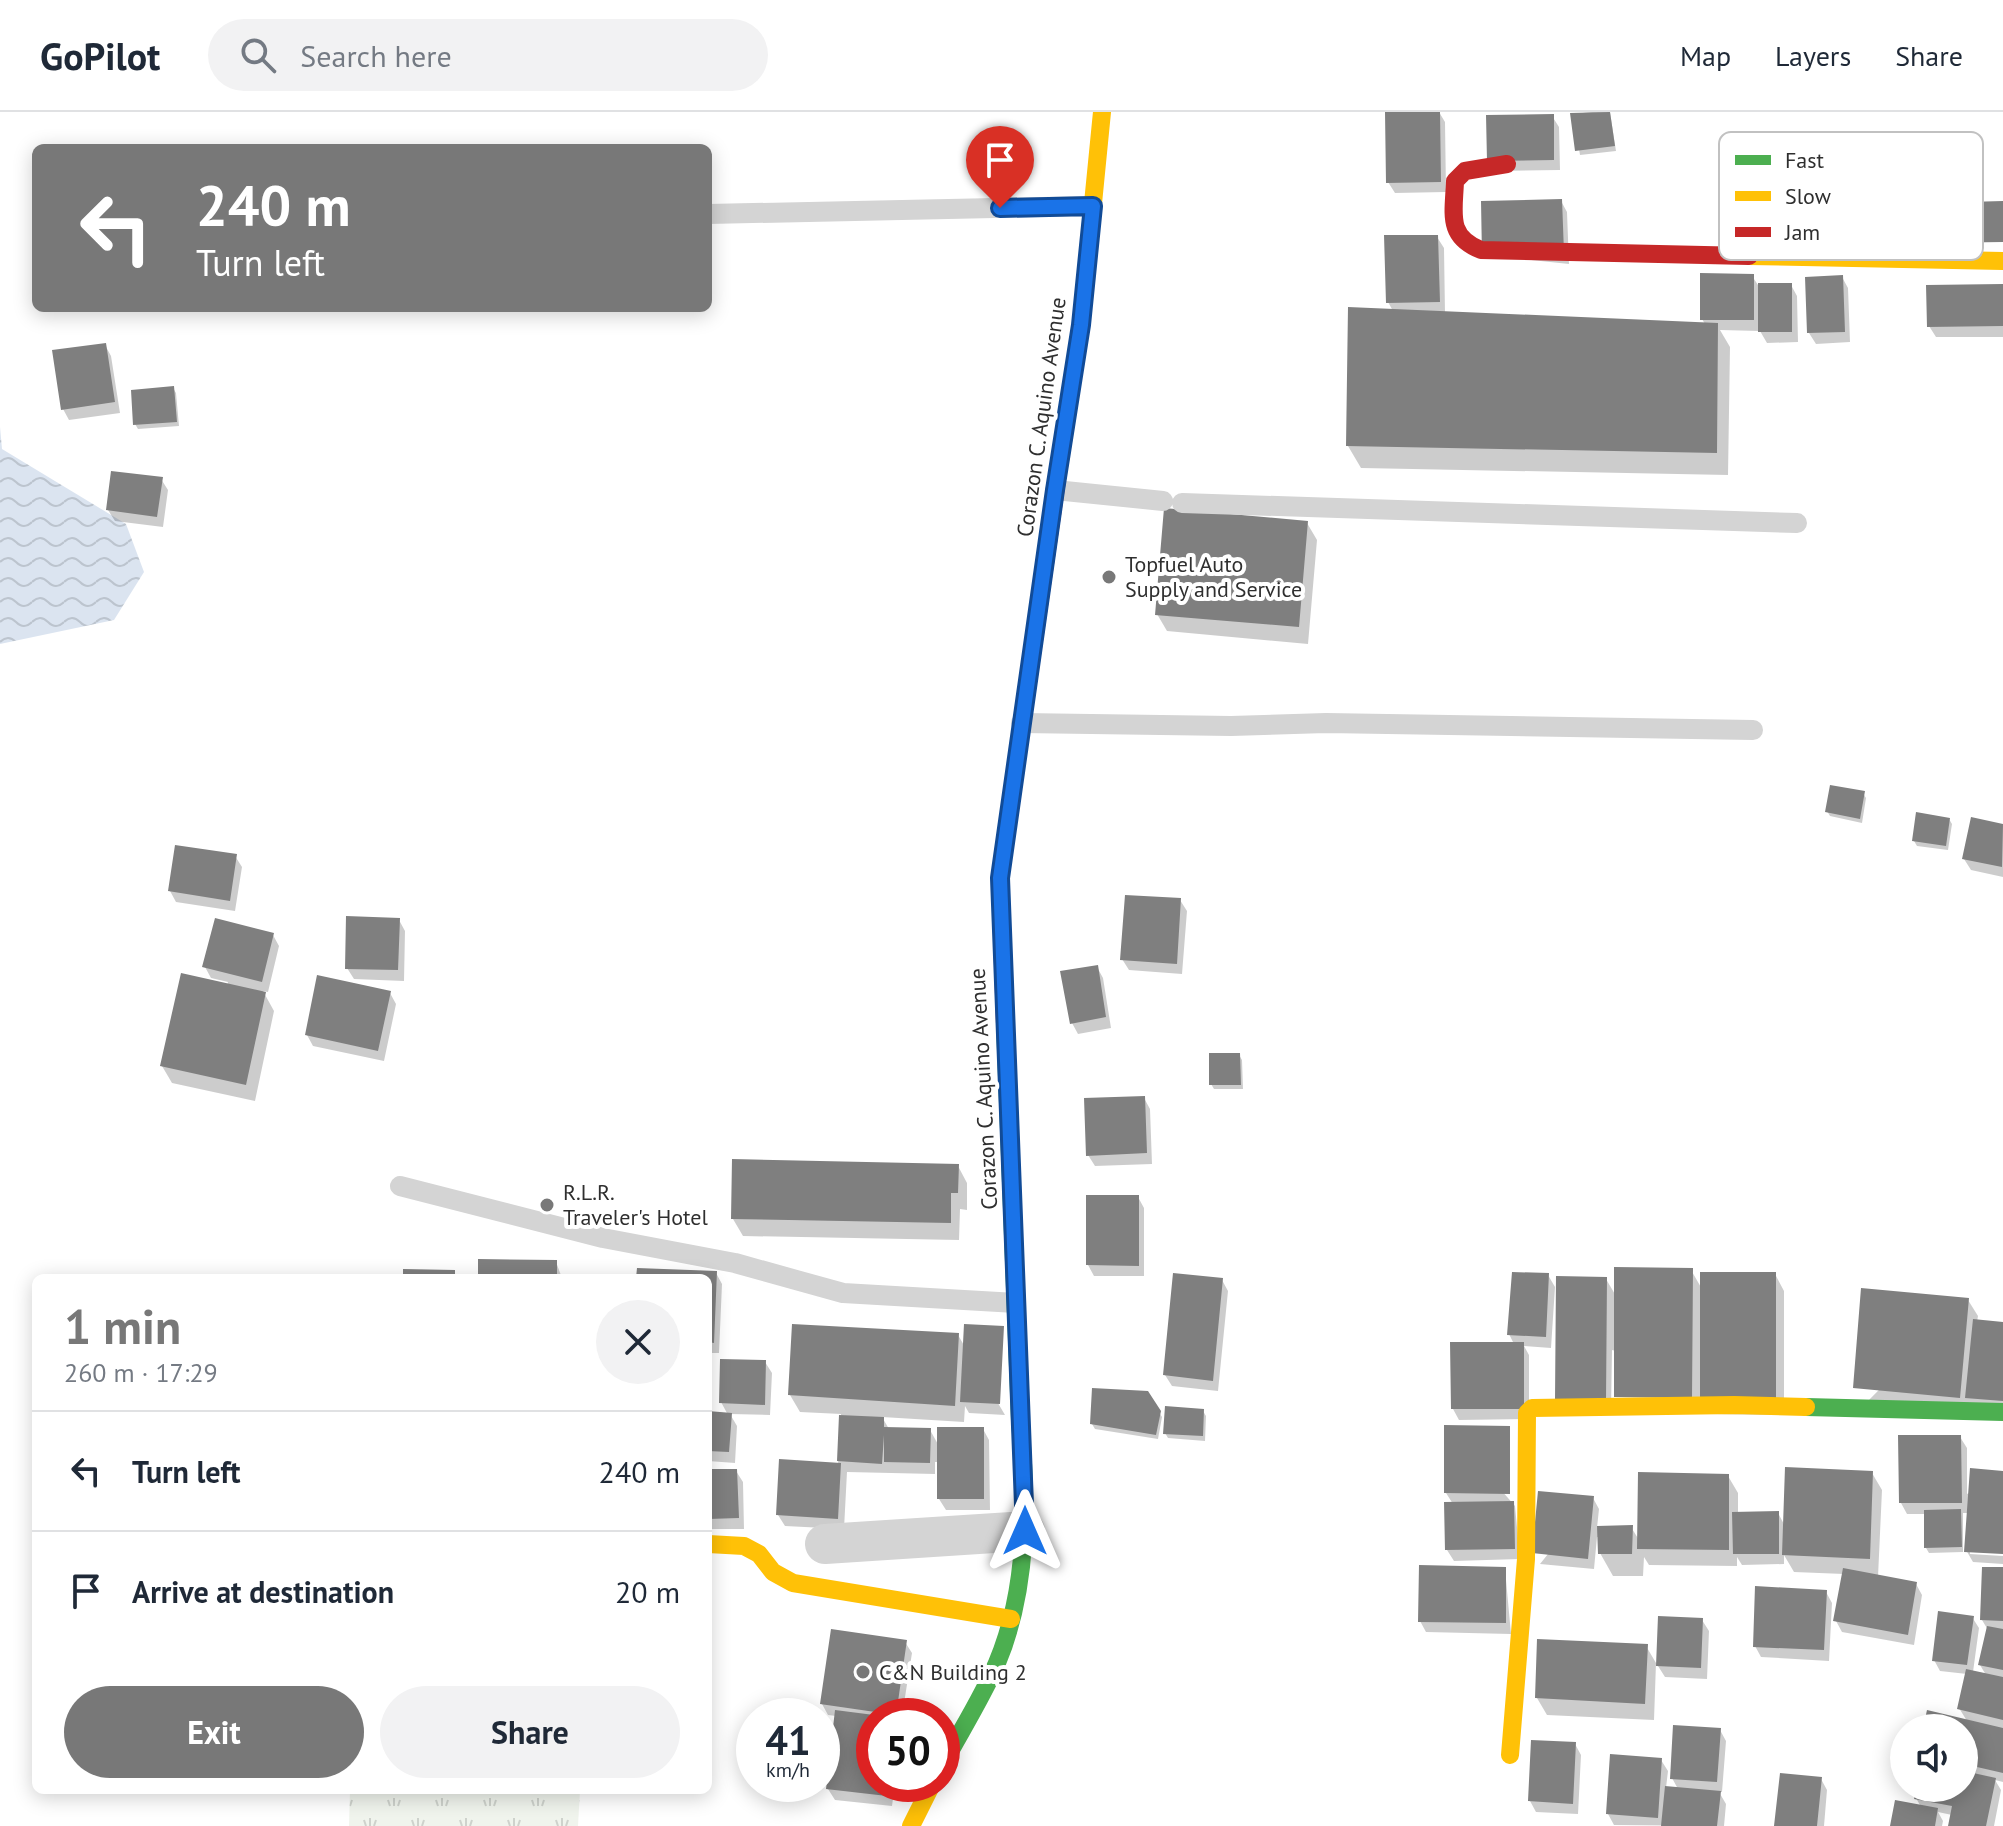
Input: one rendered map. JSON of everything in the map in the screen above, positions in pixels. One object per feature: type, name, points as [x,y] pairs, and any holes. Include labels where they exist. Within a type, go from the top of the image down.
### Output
[{"type":"street","name":"Corazon C. Aquino Avenue","points":[[960,1732],[997,1663],[1011,1619],[1025,1531],[1000,878],[1081,325],[1102,112]]},
{"type":"street","points":[[1507,164],[1465,171],[1455,181],[1454,233],[1464,245],[1481,250],[1719,255]]},
{"type":"street","points":[[1956,260],[2003,261]]},
{"type":"street","points":[[1510,1755],[1526,1559],[1525,1419],[1532,1408],[1734,1405],[2003,1412]]},
{"type":"street","points":[[825,1544],[1025,1531]]},
{"type":"street","points":[[712,1544],[744,1546],[759,1554],[773,1572],[793,1583],[1011,1619]]},
{"type":"street","points":[[911,1826],[923,1802]]},
{"type":"lane","points":[[712,214],[1093,206]]},
{"type":"lane","points":[[1055,490],[1172,502],[1797,523]]},
{"type":"lane","points":[[1021,723],[1231,726],[1326,723],[1753,730]]},
{"type":"lane","points":[[400,1186],[603,1238],[735,1263],[843,1293],[1016,1303]]},
{"type":"green space","points":[[350,1794],[580,1794],[578,1826],[349,1826]]},
{"type":"water","points":[[0,427],[2,449],[126,524],[144,572],[114,620],[0,644]]},
{"type":"building","points":[[1385,112],[1440,112],[1441,182],[1386,183]]},
{"type":"building","points":[[1610,112],[1615,146],[1575,151],[1570,113]]},
{"type":"building","points":[[1554,114],[1554,160],[1487,161],[1486,115]]},
{"type":"building","points":[[1562,199],[1564,253],[1482,256],[1481,201]]},
{"type":"building","points":[[2003,201],[2003,242],[1983,242],[1983,202]]},
{"type":"building","points":[[1384,235],[1438,235],[1440,302],[1386,303]]},
{"type":"building","points":[[1700,273],[1754,274],[1754,320],[1700,320]]},
{"type":"building","points":[[1843,275],[1845,332],[1807,333],[1805,277]]},
{"type":"building","points":[[1758,283],[1792,283],[1792,332],[1758,332]]},
{"type":"building","points":[[2003,284],[2003,326],[1927,327],[1926,285]]},
{"type":"building","points":[[1348,307],[1718,323],[1717,453],[1346,446]]},
{"type":"building","points":[[106,343],[115,402],[61,410],[52,350]]},
{"type":"building","points":[[174,386],[177,422],[133,425],[131,390]]},
{"type":"building","points":[[111,471],[163,477],[157,517],[106,510]]},
{"type":"building","points":[[1164,508],[1308,521],[1299,627],[1155,615]]},
{"type":"building","points":[[1830,785],[1865,791],[1860,819],[1825,812]]},
{"type":"building","points":[[1916,812],[1950,818],[1946,846],[1912,841]]},
{"type":"building","points":[[1971,817],[2003,824],[2002,867],[1962,859]]},
{"type":"building","points":[[175,845],[237,854],[230,901],[168,891]]},
{"type":"building","points":[[1125,895],[1181,898],[1177,964],[1120,960]]},
{"type":"building","points":[[346,916],[400,918],[398,970],[345,969]]},
{"type":"building","points":[[215,918],[274,933],[262,982],[202,967]]},
{"type":"building","points":[[1098,965],[1106,1017],[1070,1024],[1060,971]]},
{"type":"building","points":[[181,973],[266,992],[246,1085],[160,1066]]},
{"type":"building","points":[[317,975],[391,991],[378,1051],[305,1035]]},
{"type":"building","points":[[1209,1053],[1240,1053],[1241,1085],[1209,1085]]},
{"type":"building","points":[[1145,1096],[1147,1153],[1086,1156],[1084,1098]]},
{"type":"building","points":[[732,1159],[959,1164],[958,1193],[951,1193],[951,1223],[731,1219]]},
{"type":"building","points":[[1086,1195],[1139,1195],[1139,1266],[1086,1265]]},
{"type":"building","points":[[478,1259],[557,1260],[557,1274],[478,1274]]},
{"type":"building","points":[[1614,1267],[1693,1268],[1692,1398],[1614,1397]]},
{"type":"building","points":[[637,1268],[717,1271],[714,1343],[712,1274],[636,1274]]},
{"type":"building","points":[[403,1269],[455,1270],[455,1274],[403,1274]]},
{"type":"building","points":[[1512,1272],[1549,1273],[1546,1337],[1507,1335]]},
{"type":"building","points":[[1700,1272],[1776,1272],[1776,1398],[1700,1397]]},
{"type":"building","points":[[1173,1273],[1223,1278],[1213,1381],[1163,1375]]},
{"type":"building","points":[[1556,1276],[1607,1277],[1606,1400],[1555,1400]]},
{"type":"building","points":[[1861,1288],[1969,1298],[1960,1398],[1853,1388]]},
{"type":"building","points":[[1973,1319],[2003,1322],[2003,1401],[1965,1398]]},
{"type":"building","points":[[792,1324],[959,1333],[955,1406],[788,1395]]},
{"type":"building","points":[[964,1324],[1004,1326],[1000,1404],[960,1402]]},
{"type":"building","points":[[1450,1342],[1524,1342],[1524,1409],[1451,1409]]},
{"type":"building","points":[[720,1359],[766,1360],[765,1405],[719,1403]]},
{"type":"building","points":[[1092,1388],[1148,1391],[1161,1411],[1156,1435],[1090,1424]]},
{"type":"building","points":[[1165,1406],[1204,1409],[1203,1436],[1163,1434]]},
{"type":"building","points":[[712,1411],[732,1413],[729,1452],[712,1451]]},
{"type":"building","points":[[839,1415],[884,1417],[884,1427],[931,1428],[930,1463],[884,1462],[884,1435],[882,1464],[837,1461]]},
{"type":"building","points":[[1444,1425],[1510,1426],[1510,1494],[1444,1493]]},
{"type":"building","points":[[937,1427],[984,1427],[984,1499],[937,1499]]},
{"type":"building","points":[[1898,1435],[1961,1435],[1962,1503],[1899,1503]]},
{"type":"building","points":[[779,1459],[841,1463],[838,1519],[776,1515]]},
{"type":"building","points":[[1785,1467],[1873,1471],[1870,1559],[1782,1555]]},
{"type":"building","points":[[1970,1468],[2003,1471],[2003,1554],[1964,1552]]},
{"type":"building","points":[[712,1469],[737,1469],[739,1518],[712,1519]]},
{"type":"building","points":[[1638,1472],[1729,1474],[1729,1550],[1637,1549]]},
{"type":"building","points":[[1538,1491],[1594,1496],[1588,1559],[1532,1553]]},
{"type":"building","points":[[1514,1501],[1515,1549],[1445,1550],[1444,1502]]},
{"type":"building","points":[[1961,1509],[1962,1547],[1924,1548],[1924,1510]]},
{"type":"building","points":[[1779,1511],[1779,1554],[1733,1554],[1732,1512]]},
{"type":"building","points":[[1633,1525],[1632,1554],[1598,1554],[1597,1526]]},
{"type":"building","points":[[1419,1565],[1506,1567],[1506,1623],[1418,1622]]},
{"type":"building","points":[[1982,1567],[2003,1567],[2003,1621],[1980,1620]]},
{"type":"building","points":[[1843,1568],[1917,1582],[1908,1635],[1833,1621]]},
{"type":"building","points":[[1755,1586],[1827,1590],[1824,1650],[1753,1647]]},
{"type":"building","points":[[1938,1611],[1974,1616],[1967,1665],[1932,1661]]},
{"type":"building","points":[[1658,1616],[1703,1618],[1701,1668],[1656,1666]]},
{"type":"building","points":[[1987,1626],[2003,1629],[2003,1670],[1978,1665]]},
{"type":"building","name":"C&N Building 2","points":[[831,1629],[907,1640],[898,1698],[856,1698],[856,1709],[840,1707],[840,1698],[821,1698]]},
{"type":"building","points":[[1537,1639],[1648,1644],[1645,1704],[1535,1698]]},
{"type":"building","points":[[1966,1669],[2003,1677],[2003,1720],[1957,1709]]},
{"type":"building","points":[[840,1711],[856,1713],[856,1792],[840,1791]]},
{"type":"building","points":[[1978,1722],[2003,1728],[2003,1773],[1978,1767]]},
{"type":"building","points":[[1673,1725],[1721,1728],[1717,1782],[1670,1779]]},
{"type":"building","points":[[1531,1740],[1576,1742],[1573,1804],[1528,1801]]},
{"type":"building","points":[[1610,1754],[1662,1758],[1658,1818],[1606,1814]]},
{"type":"building","points":[[1780,1773],[1822,1777],[1817,1826],[1774,1826]]},
{"type":"building","points":[[1978,1774],[1996,1778],[1986,1826],[1948,1826],[1952,1806],[1930,1802],[1978,1802]]},
{"type":"building","points":[[1665,1786],[1721,1791],[1717,1826],[1661,1826]]},
{"type":"building","points":[[1895,1802],[1938,1808],[1935,1826],[1890,1826]]},
{"type":"traffic: fast","points":[[960,1734],[997,1663],[1007,1634],[1015,1604],[1023,1543],[1024,1481],[1005,1024]]},
{"type":"traffic: fast","points":[[1806,1407],[2003,1412]]},
{"type":"traffic: slow","points":[[1057,480],[1081,325],[1102,112]]},
{"type":"traffic: slow","points":[[1952,260],[2003,261]]},
{"type":"traffic: slow","points":[[1510,1755],[1526,1559],[1527,1413],[1532,1408],[1806,1407]]},
{"type":"traffic: slow","points":[[712,1544],[744,1546],[759,1554],[773,1572],[793,1583],[1011,1619]]},
{"type":"traffic: slow","points":[[911,1826],[923,1802]]},
{"type":"traffic: jam","points":[[1507,164],[1465,171],[1455,181],[1454,222],[1457,230],[1462,238],[1481,250],[1719,255]]},
{"type":"traffic: jam","points":[[1005,1024],[1000,878],[1057,480]]},
{"type":"place","name":"Topfuel Auto Supply and Service","points":[[1109,577]]},
{"type":"place","name":"R.L.R. Traveler's Hotel","points":[[547,1205]]},
{"type":"place","name":"C&N Building 2","points":[[863,1672]]},
{"type":"route","points":[[1000,208],[1093,206],[1081,325],[1000,878],[1025,1531]]}]
